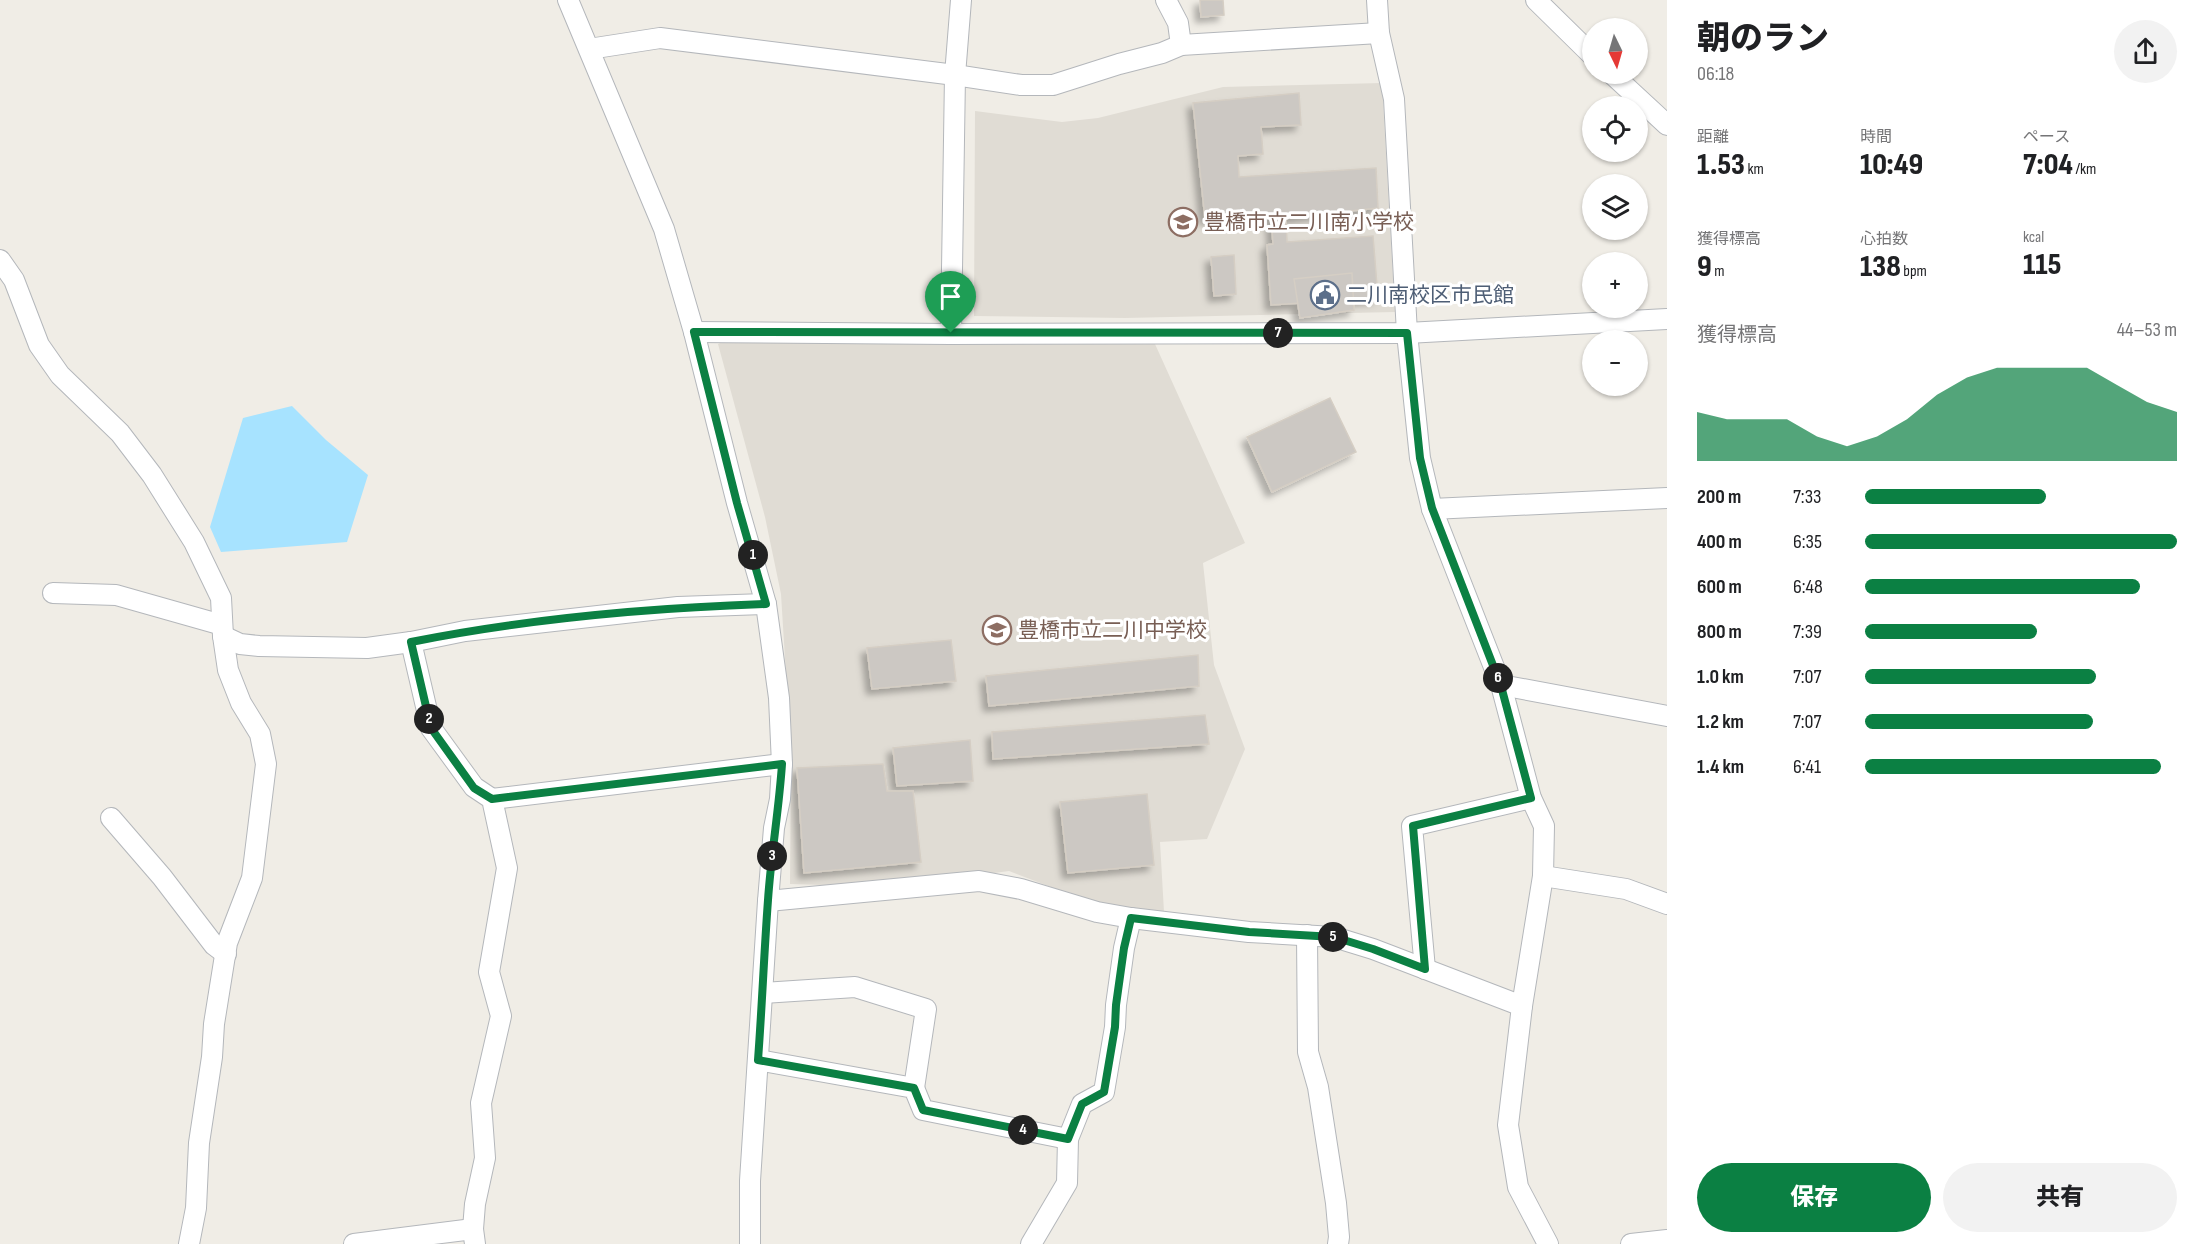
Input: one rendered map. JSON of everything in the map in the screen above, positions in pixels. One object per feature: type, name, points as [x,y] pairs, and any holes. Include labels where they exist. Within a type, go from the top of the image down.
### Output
[{"type":"street","points":[[568,0],[664,229],[694,332],[737,503],[766,604],[779,698],[782,764],[768,901],[750,1181],[750,1244]]},
{"type":"street","points":[[951,333],[955,75],[960,0]]},
{"type":"street","points":[[1166,0],[1178,23],[1181,45]]},
{"type":"street","points":[[1377,0],[1379,33],[1394,99],[1407,333],[1420,458],[1432,508],[1501,686],[1531,798],[1544,826],[1543,876],[1522,1006],[1508,1125],[1518,1187],[1548,1244]]},
{"type":"street","points":[[1536,0],[1582,45]]},
{"type":"street","points":[[589,49],[660,38],[955,75],[1021,86],[1053,85],[1162,53],[1181,45],[1379,33]]},
{"type":"street","points":[[1623,84],[1667,125]]},
{"type":"street","points":[[0,260],[14,280],[39,345],[60,375],[120,432],[152,475],[194,542],[221,598],[222,631],[228,670],[241,703],[260,734],[266,764],[252,878],[228,943],[214,1024],[212,1057],[199,1143],[196,1208],[189,1244]]},
{"type":"street","points":[[694,332],[1407,333],[1667,319]]},
{"type":"street","points":[[1432,508],[1667,498]]},
{"type":"street","points":[[53,593],[116,595],[222,631],[240,644],[368,648],[465,631],[678,607],[766,604]]},
{"type":"street","points":[[411,642],[431,728],[474,788],[492,799],[782,764]]},
{"type":"street","points":[[1501,686],[1667,716]]},
{"type":"street","points":[[1425,969],[1413,826],[1531,798]]},
{"type":"street","points":[[354,1244],[474,1236],[475,1204],[484,1158],[481,1103],[501,1016],[489,972],[507,868],[492,799]]},
{"type":"street","points":[[111,818],[162,877],[214,945],[226,954]]},
{"type":"street","points":[[1543,876],[1626,889],[1667,904]]},
{"type":"street","points":[[768,901],[979,881],[1021,889],[1097,912],[1131,918],[1249,932],[1334,937],[1373,949],[1522,1006]]},
{"type":"street","points":[[1032,1244],[1067,1183],[1068,1139],[1082,1104],[1104,1092],[1115,1027],[1124,948],[1131,918]]},
{"type":"street","points":[[1307,935],[1308,1052],[1318,1087],[1339,1237],[1338,1244]]},
{"type":"street","points":[[763,993],[855,987],[926,1009],[914,1088],[923,1110],[1068,1139]]},
{"type":"street","points":[[758,1060],[914,1088]]},
{"type":"street","points":[[1631,1244],[1667,1240]]},
{"type":"shaded area","name":"豊橋市立二川南小学校","points":[[1382,83],[1395,312],[1125,318],[974,316],[975,111],[1062,122],[1098,118],[1223,87]]},
{"type":"shaded area","name":"豊橋市立二川中学校","points":[[732,338],[1155,344],[1245,543],[1203,563],[1214,665],[1245,749],[1207,839],[1160,842],[1164,912],[1109,909],[1009,871],[891,887],[790,884],[791,755],[781,594],[765,517],[718,344]]},
{"type":"water","points":[[292,406],[326,440],[368,475],[347,542],[221,552],[210,527],[243,418]]},
{"type":"building","points":[[1200,0],[1223,0],[1224,15],[1201,17]]},
{"type":"building","points":[[1299,93],[1301,125],[1261,127],[1263,154],[1238,156],[1239,177],[1376,168],[1378,208],[1286,218],[1287,242],[1373,236],[1378,298],[1271,305],[1267,245],[1273,244],[1271,215],[1205,219],[1193,103]]},
{"type":"building","points":[[1234,255],[1236,294],[1214,296],[1211,257]]},
{"type":"building","name":"二川南校区市民館","points":[[1352,273],[1354,310],[1300,318],[1294,279]]},
{"type":"building","points":[[1330,398],[1356,452],[1272,492],[1247,437]]},
{"type":"building","points":[[951,640],[956,681],[872,689],[867,648]]},
{"type":"building","points":[[1198,655],[1199,686],[989,706],[986,676]]},
{"type":"building","points":[[1205,715],[1209,744],[993,759],[992,732]]},
{"type":"building","points":[[970,740],[973,781],[897,786],[893,748]]},
{"type":"building","points":[[883,764],[887,791],[913,791],[921,862],[804,873],[797,768]]},
{"type":"building","points":[[1147,794],[1154,865],[1068,873],[1060,802]]},
{"type":"place","name":"豊橋市立二川南小学校","points":[[1183,222]]},
{"type":"place","name":"二川南校区市民館","points":[[1325,295]]},
{"type":"place","name":"豊橋市立二川中学校","points":[[997,630]]},
{"type":"route","points":[[694,332],[951,333],[1407,333],[1420,458],[1432,508],[1501,686],[1531,798],[1413,826],[1425,969],[1334,937],[1249,932],[1131,918],[1124,948],[1115,1027],[1104,1092],[1082,1104],[1068,1139],[923,1110],[914,1088],[758,1060],[768,901],[782,764],[492,799],[474,788],[431,728],[411,642],[465,631],[678,607],[766,604],[737,503],[694,332]]}]
